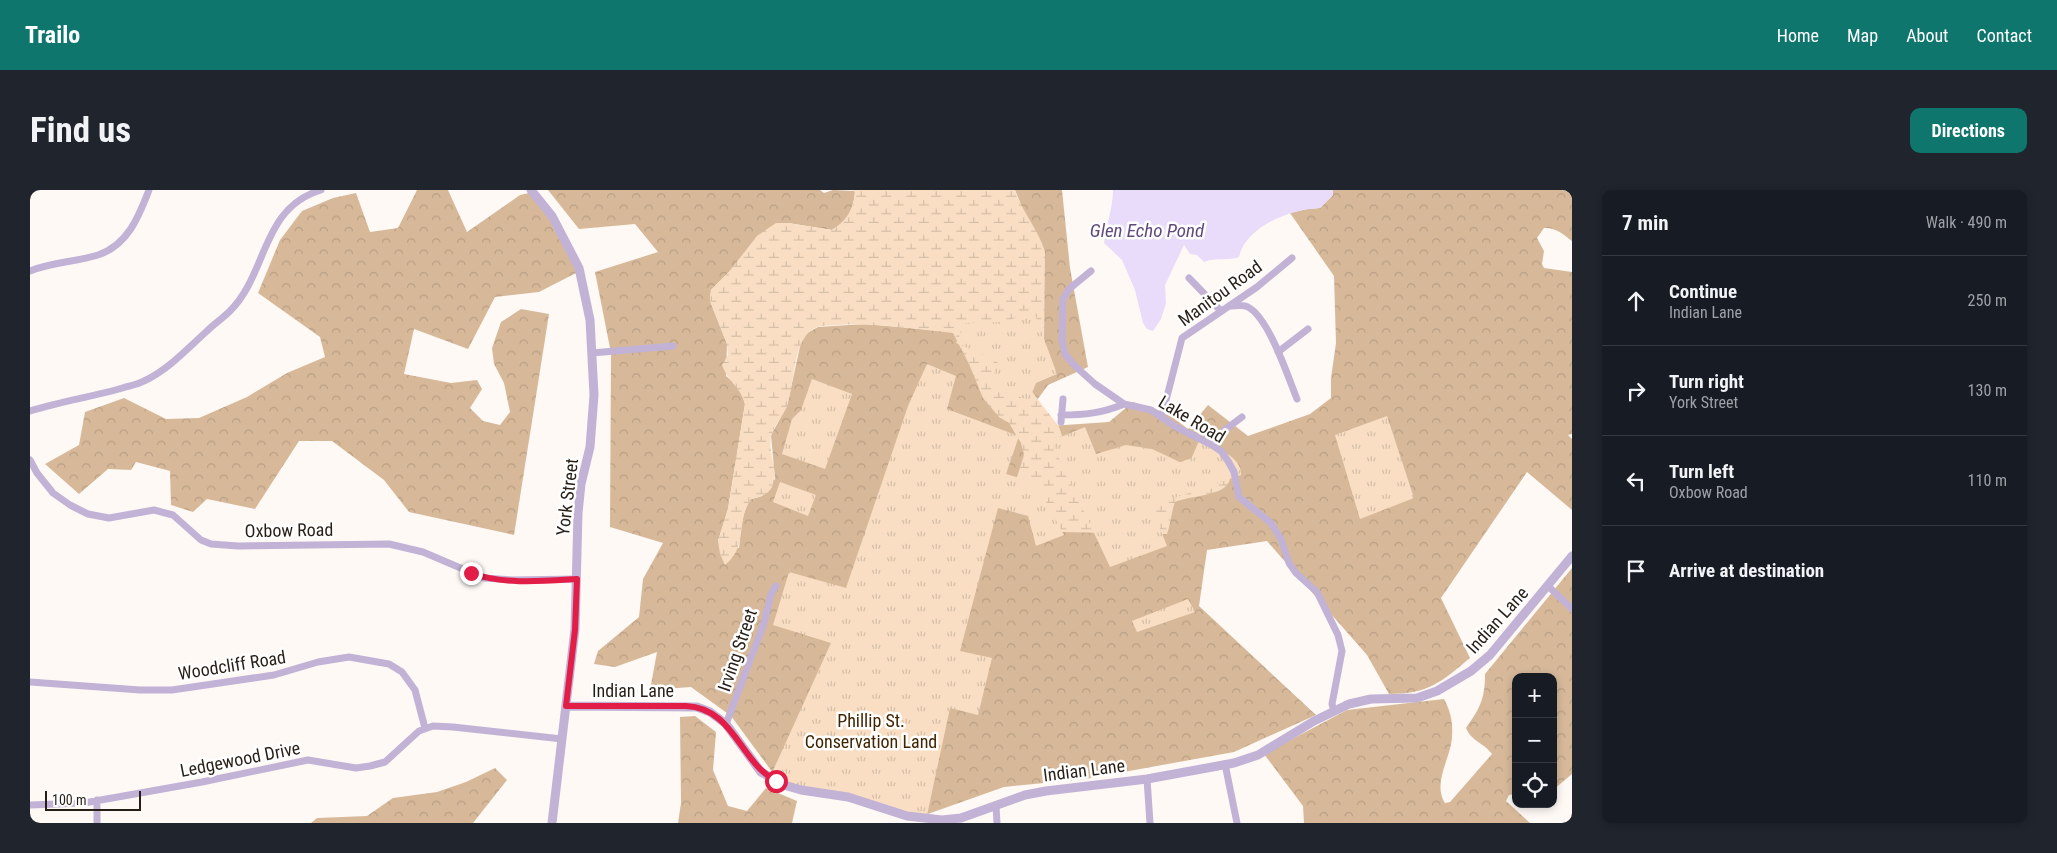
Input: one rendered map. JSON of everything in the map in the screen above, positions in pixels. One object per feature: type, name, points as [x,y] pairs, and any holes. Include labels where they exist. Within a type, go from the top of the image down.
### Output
[{"type":"street","points":[[30,271],[44,265],[98,255],[115,247],[128,234],[138,217],[149,190]]},
{"type":"street","points":[[30,411],[143,382],[162,370],[229,312],[240,300],[255,273],[269,236],[282,216],[307,195],[321,190]]},
{"type":"street","name":"York Street","points":[[531,190],[552,216],[579,268],[588,305],[594,395],[590,447],[581,484],[578,513],[575,630],[552,823]]},
{"type":"street","name":"Manitou Road","points":[[1162,416],[1182,338],[1257,287],[1292,258]]},
{"type":"street","points":[[1091,271],[1069,290],[1062,299],[1064,349],[1068,358],[1075,366],[1095,384],[1124,404]]},
{"type":"street","points":[[1189,278],[1221,311]]},
{"type":"street","points":[[1229,306],[1245,306],[1254,310],[1274,340],[1297,399]]},
{"type":"street","points":[[1278,352],[1308,329]]},
{"type":"street","points":[[592,353],[673,346]]},
{"type":"street","points":[[1063,398],[1061,418],[1107,411],[1124,404]]},
{"type":"street","name":"Lake Road","points":[[1124,404],[1151,410],[1176,427],[1221,451],[1234,472],[1239,497],[1271,523],[1278,533],[1289,563],[1296,573],[1318,592],[1338,635],[1342,651],[1332,704],[1334,711]]},
{"type":"street","points":[[1212,445],[1222,432],[1242,417]]},
{"type":"street","name":"Oxbow Road","points":[[30,460],[36,473],[53,493],[70,505],[88,514],[109,518],[154,510],[173,515],[201,540],[211,544],[238,546],[390,544],[422,552],[484,578],[512,580],[577,579]]},
{"type":"street","name":"Indian Lane","points":[[566,706],[697,706],[710,712],[726,724],[761,772],[776,781],[792,788],[848,797],[907,820],[952,819],[971,815],[1026,795],[1147,779],[1225,764],[1258,755],[1296,730],[1357,702],[1371,699],[1417,698],[1447,686],[1487,659],[1572,556]]},
{"type":"street","name":"Irving Street","points":[[726,724],[764,623],[771,594],[776,586]]},
{"type":"street","points":[[1548,586],[1572,609]]},
{"type":"street","name":"Woodcliff Road","points":[[30,682],[140,690],[172,690],[274,675],[318,662],[349,657],[389,664],[402,672],[414,690],[425,728]]},
{"type":"street","points":[[425,728],[433,726],[453,727],[562,739]]},
{"type":"street","name":"Ledgewood Drive","points":[[30,805],[84,803],[202,782],[308,760],[356,768],[370,766],[385,762],[406,741],[425,728]]},
{"type":"street","points":[[1225,764],[1237,823]]},
{"type":"street","points":[[1147,779],[1150,823]]},
{"type":"street","points":[[97,800],[98,823]]},
{"type":"street","points":[[996,806],[997,823]]},
{"type":"green space","points":[[417,190],[448,190],[467,232],[520,195],[533,192],[580,271],[539,292],[495,297],[468,349],[414,329],[404,374],[451,383],[477,380],[482,389],[470,408],[483,421],[500,425],[510,412],[504,383],[494,364],[492,348],[501,322],[521,309],[549,314],[514,535],[409,512],[384,480],[332,441],[299,441],[255,509],[207,499],[193,512],[171,505],[170,471],[136,462],[131,470],[108,469],[79,494],[45,464],[79,445],[85,412],[124,398],[166,419],[199,418],[247,397],[287,373],[325,357],[320,337],[258,293],[280,240],[302,211],[333,198],[356,193],[370,232],[398,228]]},
{"type":"green space","points":[[548,190],[820,190],[824,193],[833,190],[855,191],[849,214],[832,230],[788,223],[728,273],[711,290],[710,301],[727,344],[726,376],[738,388],[745,404],[728,509],[718,541],[739,548],[742,522],[748,504],[751,499],[762,496],[775,479],[771,435],[787,406],[801,342],[807,333],[818,327],[865,324],[953,332],[1020,202],[1015,190],[1062,190],[1070,268],[1088,367],[1048,385],[1032,407],[1050,426],[1109,422],[1133,402],[1167,413],[1188,429],[1208,405],[1248,436],[1310,414],[1331,398],[1331,378],[1336,343],[1334,276],[1290,213],[1320,208],[1333,195],[1333,190],[1572,190],[1572,241],[1559,232],[1548,228],[1544,228],[1537,238],[1544,251],[1542,264],[1544,268],[1572,272],[1572,434],[1568,435],[1572,439],[1572,510],[1527,472],[1441,598],[1470,658],[1451,674],[1425,689],[1389,694],[1367,655],[1267,541],[1207,550],[1199,606],[1316,715],[1234,752],[1085,779],[1004,787],[925,815],[776,777],[731,716],[691,687],[650,690],[657,652],[615,667],[594,664],[598,651],[639,617],[643,579],[663,543],[610,527],[611,353],[595,272],[658,252],[635,224],[579,229]]},
{"type":"green space","points":[[852,190],[1015,190],[1039,236],[1045,252],[1044,349],[1030,389],[1059,427],[1067,450],[1142,468],[1202,457],[1231,474],[1228,484],[1223,489],[1210,494],[1175,502],[1167,534],[1060,532],[1018,489],[1017,477],[1024,455],[1021,443],[1009,423],[999,417],[983,398],[969,364],[953,333],[868,325],[819,326],[809,332],[803,340],[796,362],[787,406],[772,433],[771,447],[774,482],[763,495],[751,499],[746,508],[737,550],[725,565],[720,554],[718,541],[728,509],[745,404],[722,365],[728,355],[727,344],[710,301],[711,290],[728,273],[757,236],[776,223],[832,230],[846,219],[849,214],[855,192]]},
{"type":"green space","points":[[1034,312],[1057,374],[1036,383],[1029,400],[990,387],[998,361],[956,343],[966,323],[1004,322]]},
{"type":"green space","name":"Phillip St. Conservation Land","points":[[927,364],[956,376],[947,409],[1019,436],[1006,474],[1036,483],[1064,535],[1036,546],[1028,516],[998,508],[960,651],[992,658],[978,715],[950,708],[926,820],[870,804],[808,793],[771,775],[831,643],[773,625],[789,572],[846,588],[908,406]]},
{"type":"green space","points":[[812,379],[852,394],[825,469],[782,454],[792,419],[801,410]]},
{"type":"green space","points":[[1387,416],[1414,498],[1360,519],[1335,435]]},
{"type":"green space","points":[[1085,427],[1096,454],[1126,445],[1152,449],[1188,466],[1199,441],[1232,457],[1240,468],[1241,475],[1151,506],[1167,546],[1110,567],[1051,441]]},
{"type":"green space","points":[[780,482],[816,495],[808,516],[773,502]]},
{"type":"green space","points":[[1572,568],[1572,774],[1557,787],[1557,673],[1512,673],[1512,795],[1509,795],[1506,801],[1530,823],[1304,823],[1303,806],[1264,754],[1347,710],[1444,699],[1450,713],[1452,732],[1451,745],[1440,787],[1445,803],[1450,802],[1492,754],[1468,733],[1466,728],[1481,703],[1485,674]]},
{"type":"green space","points":[[1188,599],[1195,612],[1137,632],[1132,621]]},
{"type":"green space","points":[[695,716],[716,732],[713,770],[728,806],[747,811],[766,788],[797,801],[792,823],[678,823],[681,803],[680,717]]},
{"type":"green space","points":[[495,768],[507,780],[473,823],[311,823],[317,818],[367,816],[393,798],[437,792],[466,782]]},
{"type":"water","name":"Glen Echo Pond","points":[[1113,190],[1333,190],[1333,195],[1320,208],[1308,209],[1283,216],[1260,228],[1243,246],[1239,257],[1204,262],[1197,255],[1190,254],[1184,245],[1165,285],[1166,303],[1161,319],[1153,331],[1147,329],[1143,323],[1135,290],[1122,260],[1104,243]]},
{"type":"route","points":[[471,573],[484,578],[512,580],[577,579],[575,630],[566,706],[697,706],[718,716],[761,772],[776,781]]}]
